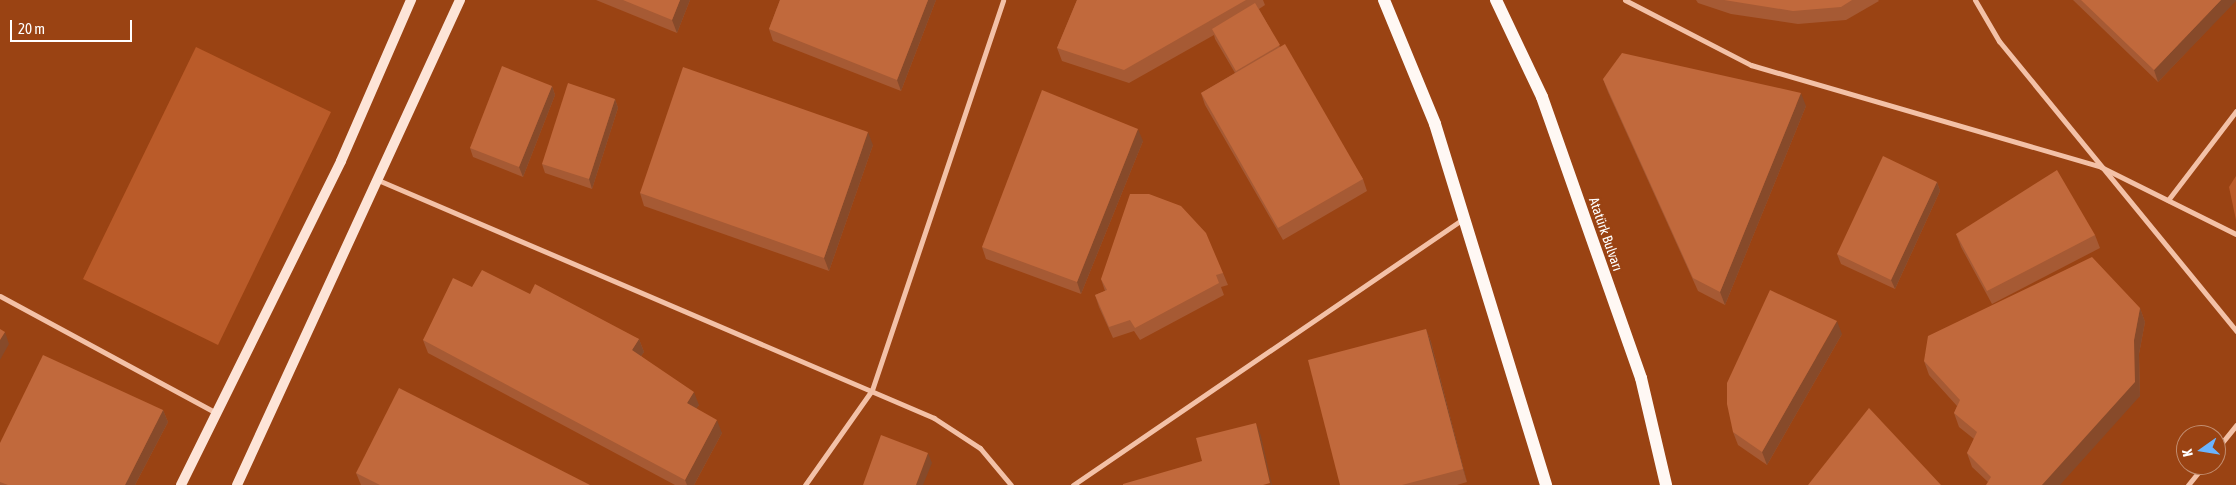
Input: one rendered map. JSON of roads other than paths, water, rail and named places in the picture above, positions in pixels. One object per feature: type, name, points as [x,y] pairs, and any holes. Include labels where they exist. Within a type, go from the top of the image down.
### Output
[{"type":"main road","points":[[181,485],[341,161],[411,0]]},
{"type":"main road","points":[[237,485],[460,0]]},
{"type":"main road","points":[[1384,0],[1435,124],[1546,485]]},
{"type":"main road","name":"Atatürk Bulvarı","points":[[1496,0],[1542,97],[1641,378],[1666,485]]},
{"type":"street","points":[[805,485],[872,390],[1003,0]]},
{"type":"street","points":[[1625,0],[1752,66],[2101,167],[2236,234]]},
{"type":"street","points":[[1975,0],[1999,41],[2236,331]]},
{"type":"street","points":[[2168,200],[2236,111]]},
{"type":"street","points":[[377,180],[934,418],[980,448],[1011,485]]},
{"type":"street","points":[[1073,485],[1463,219]]},
{"type":"street","points":[[0,296],[216,413]]},
{"type":"street","points":[[2226,438],[2236,425]]},
{"type":"street","points":[[2188,485],[2196,475]]}]
